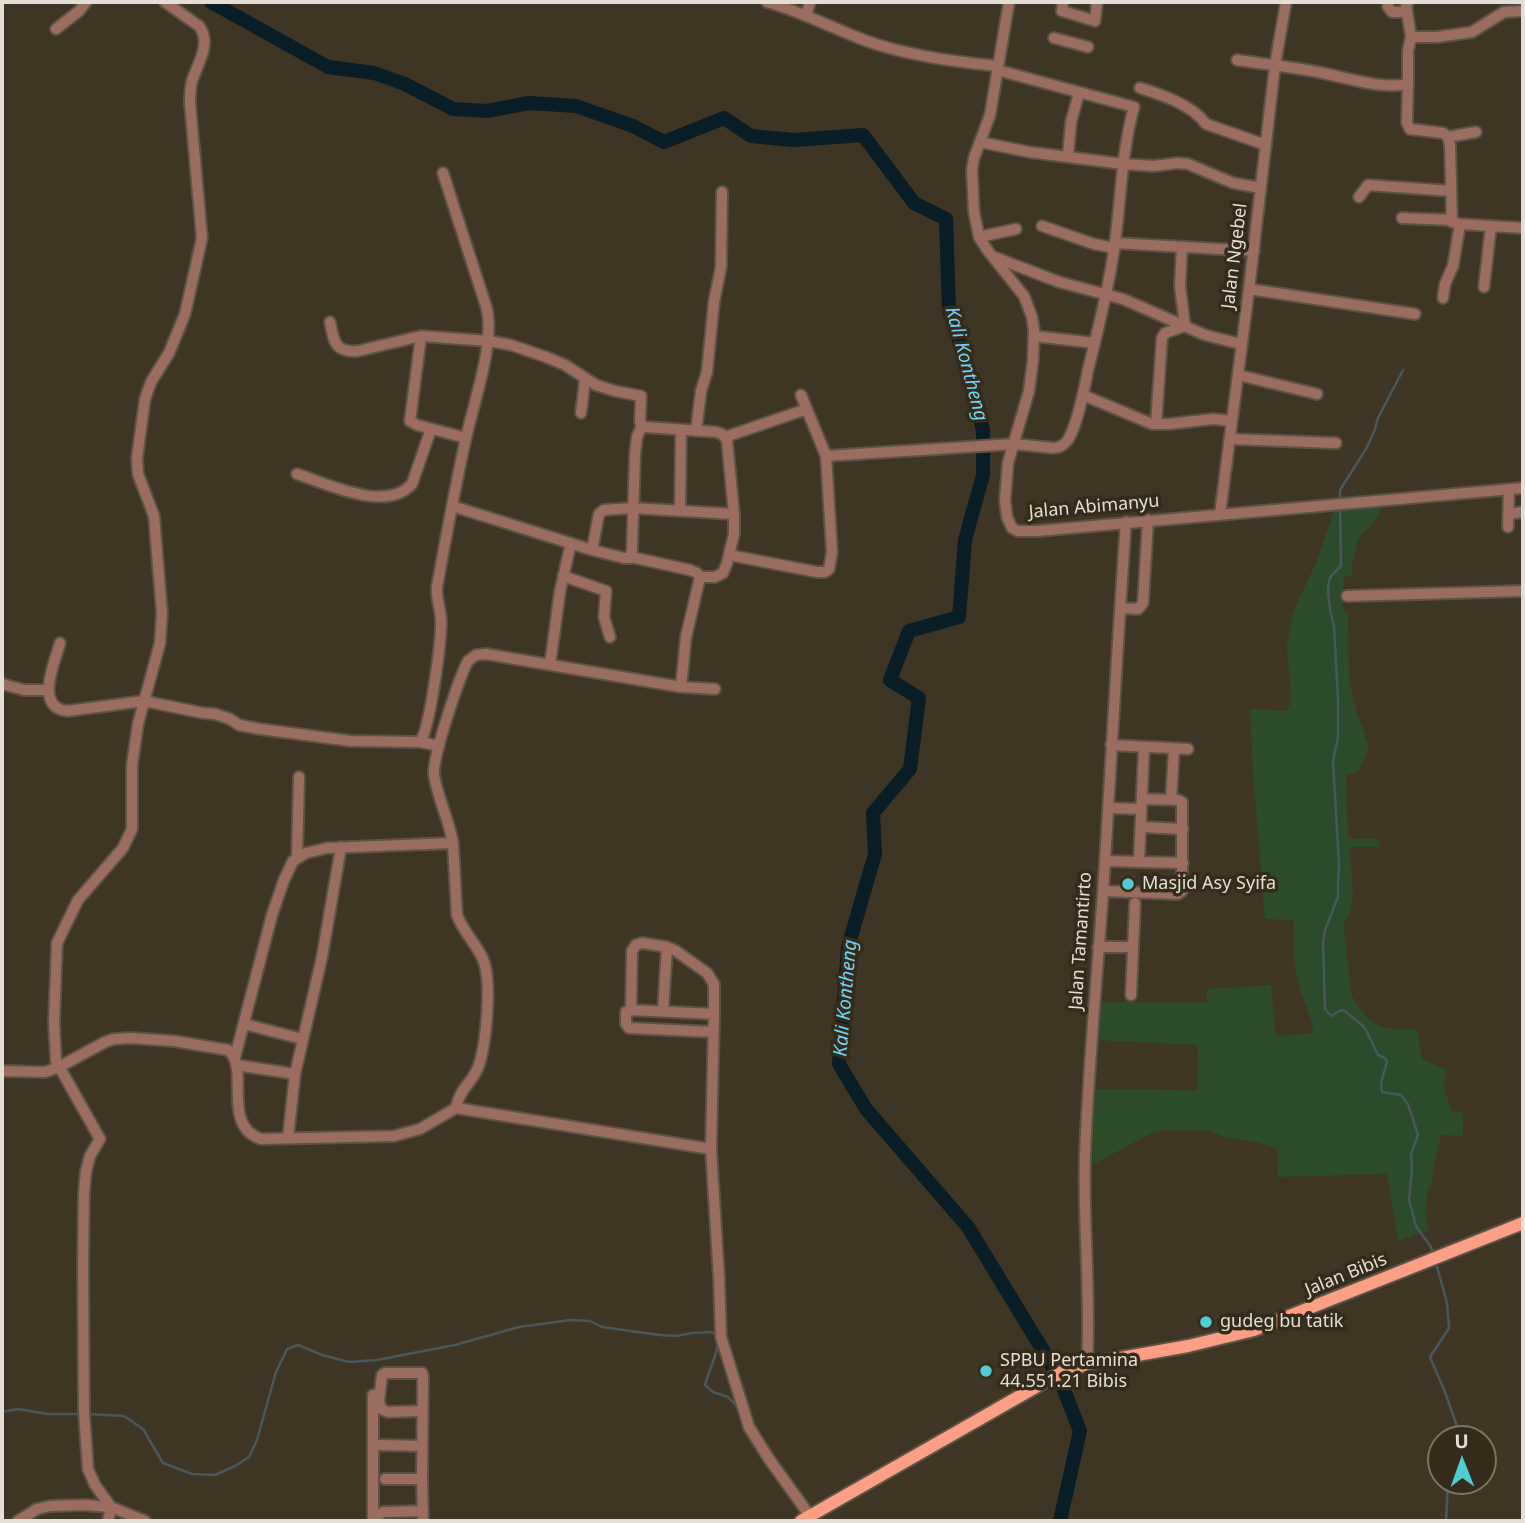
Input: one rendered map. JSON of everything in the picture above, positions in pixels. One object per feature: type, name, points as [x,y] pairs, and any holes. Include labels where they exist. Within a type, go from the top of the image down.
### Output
[{"type":"main road","name":"Jalan Bibis","points":[[806,1518],[1060,1373],[1087,1364],[1195,1345],[1254,1331],[1523,1223]]},
{"type":"street","points":[[56,29],[86,2]]},
{"type":"street","points":[[108,1521],[111,1507],[95,1485],[88,1469],[84,1418],[84,1192],[90,1156],[100,1139],[56,1061],[54,1023],[57,943],[78,900],[117,856],[132,829],[132,765],[138,724],[160,643],[162,613],[154,516],[138,474],[137,458],[145,399],[151,382],[169,353],[185,314],[202,238],[190,104],[191,84],[205,44],[204,32],[199,26],[165,2]]},
{"type":"street","points":[[767,2],[867,41],[997,68],[1134,107],[1125,145],[1107,294],[1083,395],[1065,443],[1059,448],[1014,443],[827,456]]},
{"type":"street","points":[[806,16],[810,2]]},
{"type":"street","name":"Jalan Abimanyu","points":[[1009,2],[990,115],[972,170],[974,212],[979,237],[1024,296],[1032,317],[1032,368],[1027,399],[1008,463],[1005,491],[1007,517],[1012,528],[1018,531],[1037,531],[1523,488]]},
{"type":"street","points":[[1063,2],[1062,11],[1094,24],[1097,2]]},
{"type":"street","name":"Jalan Ngebel","points":[[1220,514],[1275,65],[1286,2]]},
{"type":"street","points":[[1388,2],[1392,12],[1408,7],[1411,37],[1408,51],[1407,123],[1410,129],[1416,131],[1443,133],[1448,137],[1450,145],[1451,191],[1456,222],[1453,266],[1446,281],[1443,298]]},
{"type":"street","points":[[1411,37],[1437,37],[1472,32],[1504,12],[1523,11]]},
{"type":"street","points":[[1054,38],[1088,47]]},
{"type":"street","points":[[1237,60],[1380,84],[1408,83]]},
{"type":"street","points":[[960,62],[983,72],[995,85]]},
{"type":"street","points":[[1140,88],[1184,107],[1201,117],[1206,124],[1266,145]]},
{"type":"street","points":[[1068,156],[1071,122],[1079,93]]},
{"type":"street","points":[[1448,137],[1476,132]]},
{"type":"street","points":[[980,142],[1030,152],[1123,164],[1154,166],[1188,163],[1233,183],[1261,188]]},
{"type":"street","points":[[420,742],[426,729],[435,681],[441,621],[436,595],[466,438],[489,341],[489,313],[443,173]]},
{"type":"street","points":[[1359,197],[1368,185],[1451,191]]},
{"type":"street","points":[[696,431],[721,267],[722,192]]},
{"type":"street","points":[[1402,218],[1523,229]]},
{"type":"street","points":[[1042,226],[1085,241],[1114,246],[1254,251]]},
{"type":"street","points":[[1484,287],[1491,226]]},
{"type":"street","points":[[979,237],[1016,229]]},
{"type":"street","points":[[1182,247],[1180,286],[1185,326]]},
{"type":"street","points":[[992,256],[1059,282],[1132,303],[1216,338],[1241,344]]},
{"type":"street","points":[[1249,289],[1415,314]]},
{"type":"street","points":[[330,323],[336,345],[350,352],[421,336],[489,341],[511,345],[556,361],[604,388],[641,396],[642,425],[637,437],[631,556]]},
{"type":"street","points":[[1156,424],[1162,338],[1165,333],[1185,326]]},
{"type":"street","points":[[421,336],[410,419],[414,424],[466,438]]},
{"type":"street","points":[[1034,336],[1095,343]]},
{"type":"street","points":[[1238,375],[1317,394]]},
{"type":"street","points":[[581,413],[584,379]]},
{"type":"street","points":[[729,555],[817,572],[829,569],[832,552],[827,456],[801,395]]},
{"type":"street","points":[[1083,395],[1148,423],[1169,424],[1205,419],[1232,421]]},
{"type":"street","points":[[725,437],[807,409]]},
{"type":"street","points":[[452,506],[592,550],[693,571],[700,577],[715,578],[721,575],[734,534],[725,437],[719,433],[650,428],[642,425]]},
{"type":"street","points":[[297,474],[366,495],[387,496],[401,493],[412,484],[416,476],[432,429]]},
{"type":"street","points":[[680,511],[681,430]]},
{"type":"street","points":[[1230,439],[1336,443]]},
{"type":"street","points":[[1508,527],[1509,489]]},
{"type":"street","points":[[592,550],[601,511],[632,508],[734,514]]},
{"type":"street","points":[[1508,514],[1523,512]]},
{"type":"street","points":[[1120,608],[1138,609],[1143,603],[1148,520]]},
{"type":"street","name":"Jalan Tamantirto","points":[[1087,1364],[1085,1156],[1126,522]]},
{"type":"street","points":[[551,665],[563,576],[571,543]]},
{"type":"street","points":[[563,576],[606,591],[604,617],[610,637]]},
{"type":"street","points":[[681,687],[686,636],[700,577]]},
{"type":"street","points":[[1347,596],[1523,591]]},
{"type":"street","points":[[60,643],[48,696],[56,708],[67,711],[144,701],[215,714],[239,725],[273,731],[351,741],[420,742],[439,746]]},
{"type":"street","points":[[456,1108],[460,1093],[480,1063],[488,986],[483,958],[457,915],[453,844],[434,777],[434,765],[466,664],[476,655],[486,654],[681,687],[715,689]]},
{"type":"street","points":[[2,684],[24,690],[48,690]]},
{"type":"street","points":[[1111,746],[1188,749]]},
{"type":"street","points":[[1139,862],[1144,748]]},
{"type":"street","points":[[1171,800],[1174,749]]},
{"type":"street","points":[[297,858],[299,777]]},
{"type":"street","points":[[1103,891],[1181,894],[1183,888],[1182,802],[1171,800],[1108,808]]},
{"type":"street","points":[[1140,827],[1183,829]]},
{"type":"street","points":[[453,844],[313,850],[297,858],[287,871],[258,966],[236,1061],[238,1101],[246,1132],[261,1139],[394,1136],[420,1129],[456,1108],[711,1149]]},
{"type":"street","points":[[288,1138],[295,1074],[314,997],[341,847]]},
{"type":"street","points":[[1105,861],[1183,863]]},
{"type":"street","points":[[1131,995],[1135,903]]},
{"type":"street","points":[[631,1010],[632,955],[634,948],[642,943],[676,951],[711,976],[715,988],[711,1149],[721,1337],[748,1427],[806,1518]]},
{"type":"street","points":[[663,1011],[667,947]]},
{"type":"street","points":[[1098,947],[1133,947]]},
{"type":"street","points":[[713,1032],[629,1028],[626,1024],[626,1013],[631,1010],[714,1014]]},
{"type":"street","points":[[244,1024],[302,1039]]},
{"type":"street","points":[[2,1071],[44,1072],[59,1067],[105,1042],[130,1038],[174,1041],[228,1050],[236,1061]]},
{"type":"street","points":[[236,1061],[295,1074]]},
{"type":"street","points":[[375,1521],[381,1512],[423,1516],[423,1376],[422,1373],[382,1375],[379,1401],[381,1409],[388,1412],[422,1412]]},
{"type":"street","points":[[373,1391],[375,1521]]},
{"type":"street","points":[[380,1445],[422,1446]]},
{"type":"street","points":[[385,1479],[422,1479]]},
{"type":"street","points":[[18,1521],[37,1509],[83,1505],[111,1507],[145,1521]]},
{"type":"green space","points":[[1384,504],[1373,524],[1357,542],[1352,575],[1344,577],[1343,612],[1348,612],[1349,678],[1355,707],[1369,747],[1358,772],[1346,774],[1348,838],[1379,839],[1380,847],[1350,847],[1353,897],[1344,928],[1351,994],[1362,1011],[1377,1025],[1417,1029],[1422,1059],[1446,1070],[1444,1087],[1451,1111],[1463,1113],[1463,1136],[1441,1135],[1432,1183],[1428,1189],[1425,1215],[1429,1230],[1398,1241],[1387,1174],[1278,1177],[1277,1148],[1228,1138],[1209,1131],[1165,1130],[1148,1135],[1092,1165],[1095,1089],[1197,1090],[1198,1045],[1095,1040],[1098,1002],[1207,1002],[1207,989],[1271,985],[1276,1036],[1313,1033],[1312,1021],[1296,973],[1294,920],[1265,919],[1250,709],[1288,709],[1291,700],[1287,645],[1293,612],[1316,563],[1335,508]]},
{"type":"waterway","name":"Kali Kontheng","points":[[211,2],[328,67],[374,73],[405,84],[453,109],[487,111],[529,103],[576,106],[633,126],[664,142],[724,118],[751,136],[794,140],[863,135],[914,203],[946,219],[949,310],[967,365],[983,430],[983,475],[965,540],[959,617],[909,631],[890,680],[919,698],[910,769],[873,813],[875,854],[848,947],[839,1064],[866,1109],[968,1227],[1062,1385],[1080,1431],[1060,1521]]},
{"type":"waterway","points":[[1340,500],[1340,490],[1366,449],[1378,418],[1403,370]]},
{"type":"waterway","points":[[1340,507],[1341,566],[1331,576],[1328,590],[1334,626],[1338,700],[1338,737],[1333,761],[1339,865],[1338,897],[1323,942],[1325,1009],[1331,1016],[1341,1010],[1345,1011],[1365,1028],[1378,1055],[1387,1062],[1381,1083],[1382,1092],[1401,1095],[1408,1104],[1418,1135],[1411,1154],[1409,1200],[1416,1226],[1433,1253]]},
{"type":"waterway","points":[[1436,1263],[1447,1303],[1449,1328],[1430,1357],[1457,1425]]},
{"type":"waterway","points":[[88,1414],[124,1416],[143,1429],[163,1463],[192,1474],[215,1475],[249,1457],[257,1440],[276,1372],[287,1349],[298,1345],[349,1362],[377,1360],[455,1345],[519,1327],[571,1320],[590,1321],[602,1327],[660,1335],[716,1334]]},
{"type":"waterway","points":[[718,1343],[705,1385],[713,1392],[728,1397],[738,1407]]},
{"type":"waterway","points":[[2,1412],[18,1409],[47,1414],[82,1414]]},
{"type":"waterway","points":[[1446,1521],[1447,1495]]},
{"type":"place","name":"Masjid Asy Syifa","points":[[1128,884]]},
{"type":"place","name":"gudeg bu tatik","points":[[1206,1322]]},
{"type":"place","name":"SPBU Pertamina 44.551.21 Bibis","points":[[986,1371]]}]
